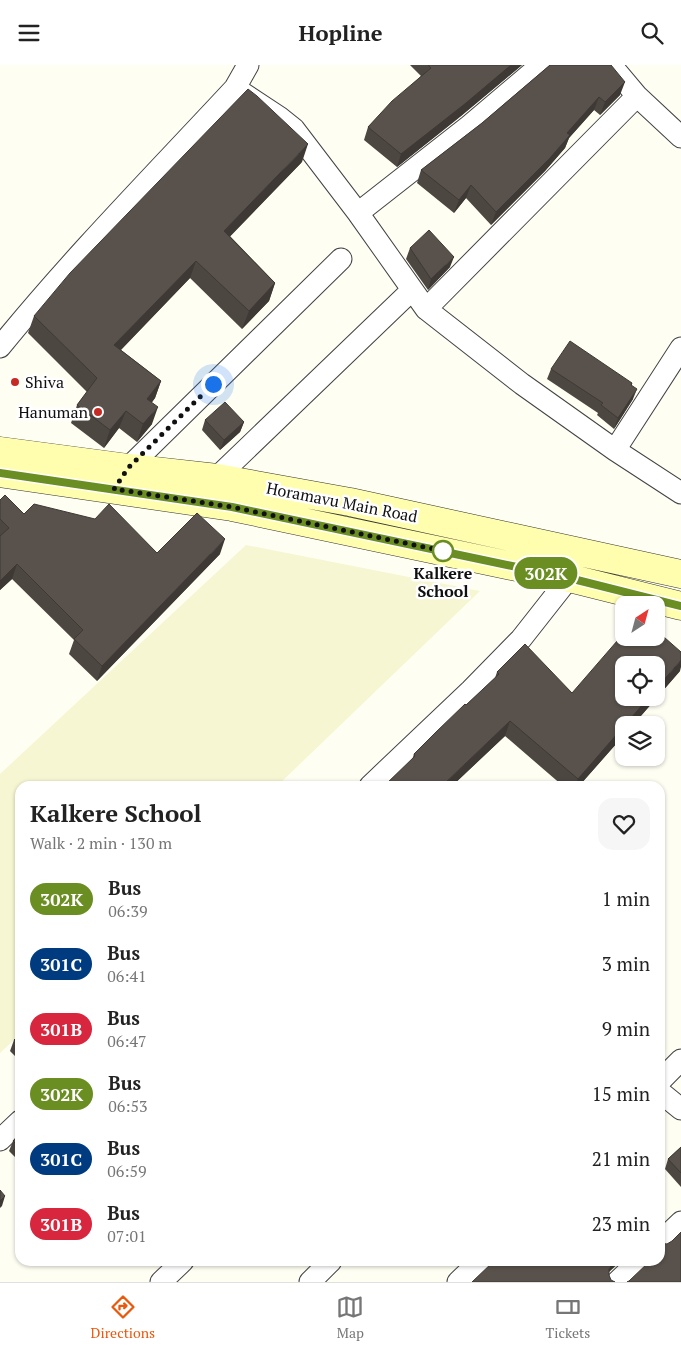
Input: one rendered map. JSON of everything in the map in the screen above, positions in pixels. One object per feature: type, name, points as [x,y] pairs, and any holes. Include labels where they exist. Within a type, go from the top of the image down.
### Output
[{"type":"main road","name":"Horamavu Main Road","points":[[0,451],[121,478],[192,501],[232,507],[569,578],[681,606]]},
{"type":"main road","name":"Horamavu Main Road","points":[[0,473],[121,478],[217,477],[350,502],[681,574]]},
{"type":"street","points":[[0,347],[115,215],[235,88],[248,65]]},
{"type":"street","points":[[358,213],[469,126],[541,65]]},
{"type":"street","points":[[611,65],[637,96],[681,137]]},
{"type":"street","points":[[235,88],[294,129],[358,213],[426,309],[522,385],[615,450],[681,493]]},
{"type":"street","points":[[426,309],[637,96]]},
{"type":"street","points":[[121,478],[341,259]]},
{"type":"street","points":[[192,501],[412,289]]},
{"type":"street","points":[[615,450],[681,348]]},
{"type":"street","points":[[375,781],[522,639],[569,578]]},
{"type":"street","points":[[665,1076],[681,1060]]},
{"type":"street","points":[[665,1096],[681,1109]]},
{"type":"street","points":[[0,1140],[15,1126]]},
{"type":"street","points":[[665,1237],[681,1222]]},
{"type":"street","points":[[161,1282],[178,1266]]},
{"type":"street","points":[[310,1282],[326,1266]]},
{"type":"street","points":[[458,1282],[475,1266]]},
{"type":"street","points":[[617,1282],[634,1266]]},
{"type":"green space","points":[[246,545],[480,591],[282,781],[15,781],[15,1039],[0,1053],[0,774]]},
{"type":"building","points":[[428,65],[511,65],[401,154],[368,127],[392,101],[431,68]]},
{"type":"building","points":[[550,65],[611,65],[625,82],[605,102],[599,97],[567,133],[570,135],[550,158],[496,212],[471,185],[459,200],[421,170],[482,123]]},
{"type":"building","points":[[248,89],[308,144],[224,231],[275,283],[249,311],[196,261],[114,345],[161,381],[147,399],[158,407],[143,424],[126,411],[110,430],[77,405],[97,378],[34,316],[70,273]]},
{"type":"building","points":[[429,230],[454,257],[431,279],[410,248]]},
{"type":"building","points":[[570,341],[632,383],[631,385],[637,389],[618,418],[601,405],[603,403],[551,369]]},
{"type":"building","points":[[225,402],[244,422],[224,440],[205,420]]},
{"type":"building","points":[[5,495],[24,514],[34,504],[95,519],[109,504],[157,553],[197,513],[225,539],[102,666],[74,639],[83,630],[17,564],[0,581],[0,536],[9,528],[0,519],[0,500]]},
{"type":"building","points":[[665,638],[681,652],[681,660],[665,679],[665,656],[615,656],[615,706],[641,706],[633,716],[615,716],[615,736],[578,779],[510,721],[447,781],[389,781],[436,732],[499,674],[497,672],[525,644],[572,693],[615,643],[615,646],[665,646]]},
{"type":"building","points":[[681,1147],[681,1173],[668,1159]]},
{"type":"building","points":[[0,1190],[5,1196],[0,1201]]},
{"type":"building","points":[[681,1232],[681,1282],[627,1282],[645,1266],[665,1266],[665,1244],[672,1241]]},
{"type":"building","points":[[489,1266],[611,1266],[609,1275],[611,1280],[615,1282],[472,1282]]},
{"type":"bus line","name":"302K","points":[[0,473],[232,507],[569,578],[681,606]]},
{"type":"place","name":"Shiva","points":[[15,382]]},
{"type":"place","name":"Hanuman","points":[[98,412]]},
{"type":"place","name":"Kalkere School","points":[[443,551]]},
{"type":"route","points":[[213,384],[128,468],[114,489],[232,507],[443,551]]}]
